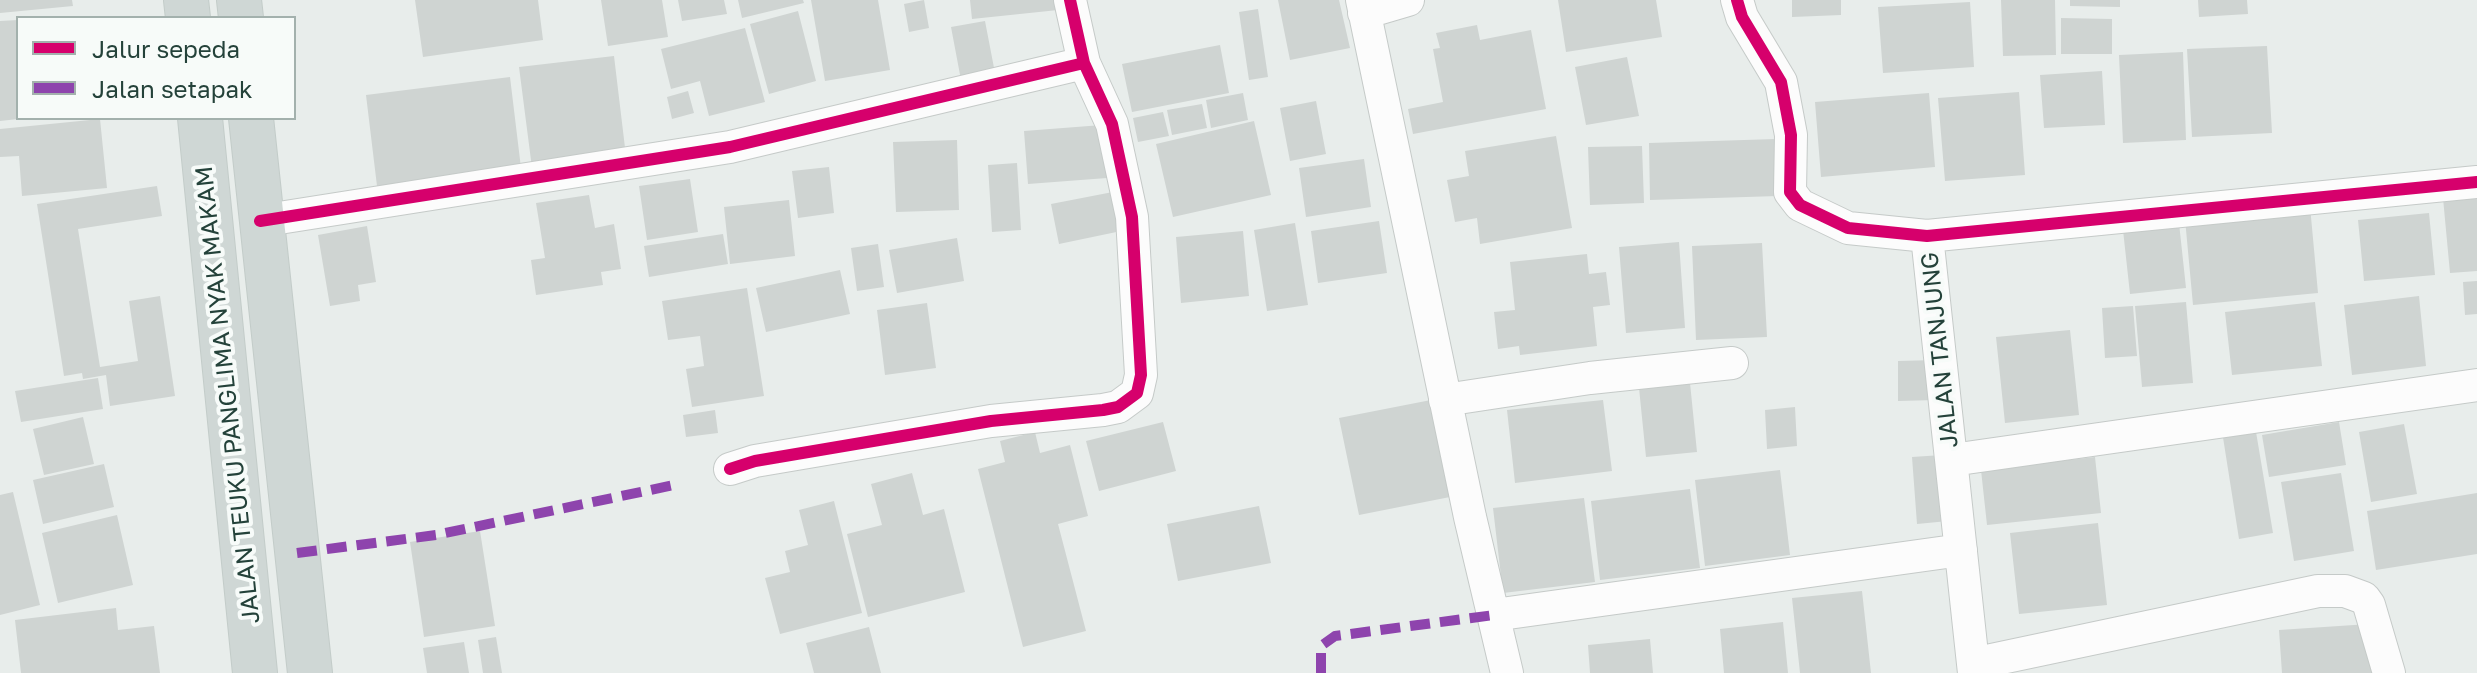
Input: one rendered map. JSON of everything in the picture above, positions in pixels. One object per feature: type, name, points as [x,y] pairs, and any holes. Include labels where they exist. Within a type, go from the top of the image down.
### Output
[{"type":"main road","name":"JALAN TEUKU PANGLIMA NYAK MAKAM","points":[[200,120],[255,673]]},
{"type":"main road","name":"JALAN TEUKU PANGLIMA NYAK MAKAM","points":[[251,120],[310,673]]},
{"type":"street","points":[[730,469],[755,461],[991,421],[1103,410],[1132,398],[1141,375],[1132,217],[1112,124],[1084,63],[1070,0]]},
{"type":"street","points":[[1408,0],[1363,6],[1445,400],[1507,673]]},
{"type":"street","name":"JALAN TANJUNG","points":[[1737,0],[1742,17],[1781,82],[1791,135],[1790,192],[1794,200],[1848,228],[1927,236],[1974,669]]},
{"type":"street","points":[[260,221],[730,147],[1084,63]]},
{"type":"street","points":[[1927,236],[2477,182]]},
{"type":"street","points":[[1445,400],[1590,378],[1732,363]]},
{"type":"street","points":[[1952,460],[2477,385]]},
{"type":"street","points":[[1494,615],[1961,550]]},
{"type":"street","points":[[1974,669],[2318,591],[2345,591],[2364,598],[2369,605],[2389,673]]},
{"type":"building","points":[[0,0],[72,0],[73,6],[0,13]]},
{"type":"building","points":[[415,0],[538,0],[543,40],[423,57]]},
{"type":"building","points":[[601,0],[662,0],[668,37],[608,46]]},
{"type":"building","points":[[678,0],[724,0],[727,14],[682,21]]},
{"type":"building","points":[[738,0],[803,0],[804,3],[742,18]]},
{"type":"building","points":[[811,0],[878,0],[890,70],[825,81]]},
{"type":"building","points":[[924,0],[929,28],[909,32],[904,4]]},
{"type":"building","points":[[970,0],[1057,0],[1058,10],[972,19]]},
{"type":"building","points":[[1278,0],[1339,0],[1350,48],[1290,60]]},
{"type":"building","points":[[1558,0],[1656,0],[1662,37],[1566,52]]},
{"type":"building","points":[[1792,0],[1841,0],[1841,15],[1792,17]]},
{"type":"building","points":[[2001,0],[2055,0],[2056,55],[2003,56]]},
{"type":"building","points":[[2070,0],[2120,0],[2120,7],[2070,6]]},
{"type":"building","points":[[2198,0],[2247,0],[2248,14],[2199,17]]},
{"type":"building","points":[[1970,2],[1974,67],[1883,73],[1878,7]]},
{"type":"building","points":[[1258,9],[1268,77],[1249,80],[1239,12]]},
{"type":"building","points":[[798,11],[816,81],[769,94],[750,24]]},
{"type":"building","points":[[2061,18],[2112,19],[2112,54],[2061,54]]},
{"type":"building","points":[[16,20],[16,119],[0,121],[0,21]]},
{"type":"building","points":[[985,21],[995,73],[961,80],[951,27]]},
{"type":"building","points":[[1477,25],[1480,40],[1531,30],[1546,109],[1413,134],[1408,109],[1443,102],[1433,49],[1440,48],[1436,33]]},
{"type":"building","points":[[745,28],[765,102],[709,116],[700,81],[671,89],[661,49]]},
{"type":"building","points":[[1220,45],[1229,93],[1132,112],[1122,64]]},
{"type":"building","points":[[2267,46],[2272,133],[2192,137],[2187,49]]},
{"type":"building","points":[[2183,52],[2186,140],[2123,143],[2119,55]]},
{"type":"building","points":[[614,56],[626,156],[532,168],[519,67]]},
{"type":"building","points":[[1627,57],[1639,116],[1586,125],[1575,67]]},
{"type":"building","points":[[2102,71],[2105,125],[2044,128],[2040,75]]},
{"type":"building","points":[[510,77],[521,168],[377,186],[366,95]]},
{"type":"building","points":[[688,91],[694,113],[672,119],[667,97]]},
{"type":"building","points":[[2019,92],[2025,175],[1945,181],[1938,98]]},
{"type":"building","points":[[1243,93],[1248,120],[1211,128],[1206,100]]},
{"type":"building","points":[[1929,93],[1935,167],[1821,177],[1815,102]]},
{"type":"building","points":[[1316,101],[1326,154],[1290,161],[1280,108]]},
{"type":"building","points":[[1202,104],[1207,128],[1172,135],[1167,110]]},
{"type":"building","points":[[1163,112],[1169,136],[1138,142],[1133,118]]},
{"type":"building","points":[[100,120],[107,188],[22,196],[19,156],[0,157],[0,129]]},
{"type":"building","points":[[1254,121],[1271,195],[1173,217],[1156,144]]},
{"type":"building","points":[[1102,125],[1107,178],[1028,184],[1024,131]]},
{"type":"building","points":[[1556,136],[1572,228],[1480,244],[1477,218],[1455,222],[1447,180],[1469,176],[1465,151]]},
{"type":"building","points":[[1776,139],[1778,196],[1650,200],[1649,143]]},
{"type":"building","points":[[957,140],[959,210],[896,212],[893,142]]},
{"type":"building","points":[[1642,146],[1644,203],[1590,205],[1588,147]]},
{"type":"building","points":[[1364,159],[1371,207],[1306,217],[1299,168]]},
{"type":"building","points":[[1017,163],[1021,230],[992,232],[988,165]]},
{"type":"building","points":[[829,167],[834,213],[798,218],[792,171]]},
{"type":"building","points":[[690,179],[698,232],[647,240],[639,186]]},
{"type":"building","points":[[157,186],[162,216],[78,229],[100,367],[138,361],[129,301],[160,296],[175,396],[110,406],[106,375],[83,379],[82,373],[64,376],[37,204]]},
{"type":"building","points":[[1118,191],[1126,230],[1059,244],[1051,204]]},
{"type":"building","points":[[589,195],[595,228],[614,224],[621,269],[601,272],[603,285],[536,295],[531,260],[545,258],[536,203]]},
{"type":"building","points":[[2477,195],[2477,271],[2450,273],[2443,198]]},
{"type":"building","points":[[789,200],[795,256],[730,264],[724,207]]},
{"type":"building","points":[[2310,206],[2318,293],[2193,305],[2185,219]]},
{"type":"building","points":[[2429,213],[2435,275],[2364,281],[2358,220]]},
{"type":"building","points":[[1379,221],[1387,273],[1318,283],[1311,231]]},
{"type":"building","points":[[1295,223],[1308,305],[1267,311],[1254,230]]},
{"type":"building","points":[[2179,223],[2186,288],[2130,294],[2123,230]]},
{"type":"building","points":[[367,226],[376,282],[358,285],[360,301],[330,306],[318,235]]},
{"type":"building","points":[[1243,231],[1249,296],[1181,303],[1176,237]]},
{"type":"building","points":[[723,234],[728,264],[649,277],[644,246]]},
{"type":"building","points":[[957,238],[964,281],[897,293],[889,250]]},
{"type":"building","points":[[1679,242],[1685,328],[1626,333],[1619,247]]},
{"type":"building","points":[[1762,243],[1767,337],[1696,340],[1692,246]]},
{"type":"building","points":[[878,244],[884,287],[857,291],[851,248]]},
{"type":"building","points":[[1587,254],[1589,274],[1606,272],[1610,305],[1593,307],[1597,346],[1520,355],[1519,346],[1498,349],[1494,312],[1515,310],[1510,262]]},
{"type":"building","points":[[840,270],[850,314],[766,332],[756,288]]},
{"type":"building","points":[[2477,281],[2477,314],[2465,315],[2463,282]]},
{"type":"building","points":[[747,288],[764,396],[692,407],[686,369],[704,366],[700,336],[668,340],[662,301]]},
{"type":"building","points":[[2419,296],[2426,366],[2352,375],[2344,305]]},
{"type":"building","points":[[2186,302],[2193,383],[2142,387],[2135,306]]},
{"type":"building","points":[[2315,302],[2322,366],[2232,375],[2225,312]]},
{"type":"building","points":[[927,303],[936,368],[885,375],[877,310]]},
{"type":"building","points":[[2133,306],[2137,356],[2105,358],[2102,308]]},
{"type":"building","points":[[2070,330],[2079,415],[2005,423],[1996,337]]},
{"type":"building","points":[[1936,360],[1936,400],[1898,401],[1898,361]]},
{"type":"building","points":[[98,378],[103,409],[21,422],[15,391]]},
{"type":"building","points":[[1690,383],[1697,452],[1646,457],[1639,388]]},
{"type":"building","points":[[1431,400],[1450,497],[1359,515],[1339,418]]},
{"type":"building","points":[[1603,400],[1612,471],[1515,483],[1507,410]]},
{"type":"building","points":[[1795,407],[1797,446],[1767,449],[1765,410]]},
{"type":"building","points":[[715,410],[718,433],[686,437],[683,415]]},
{"type":"building","points":[[83,417],[94,464],[44,475],[33,429]]},
{"type":"building","points":[[1163,422],[1176,471],[1099,491],[1086,441]]},
{"type":"building","points":[[2339,422],[2346,465],[2269,477],[2262,435]]},
{"type":"building","points":[[2404,424],[2417,494],[2371,502],[2359,432]]},
{"type":"building","points":[[2255,426],[2273,533],[2239,539],[2222,431]]},
{"type":"building","points":[[1035,432],[1040,453],[1070,445],[1088,516],[1058,524],[1086,631],[1023,647],[978,469],[1005,462],[1000,441]]},
{"type":"building","points":[[1942,455],[1948,521],[1917,524],[1912,457]]},
{"type":"building","points":[[2095,457],[2101,513],[1987,525],[1981,470]]},
{"type":"building","points":[[104,464],[114,507],[43,524],[33,480]]},
{"type":"building","points":[[1780,470],[1790,555],[1705,566],[1695,480]]},
{"type":"building","points":[[912,473],[923,515],[944,509],[965,592],[868,617],[847,534],[882,525],[871,484]]},
{"type":"building","points":[[2341,473],[2354,551],[2294,561],[2281,482]]},
{"type":"building","points":[[1690,489],[1700,568],[1600,580],[1591,501]]},
{"type":"building","points":[[13,492],[40,605],[0,615],[0,495]]},
{"type":"building","points":[[2477,493],[2477,554],[2376,570],[2367,511]]},
{"type":"building","points":[[1584,498],[1595,582],[1503,593],[1493,508]]},
{"type":"building","points":[[834,501],[862,613],[780,634],[765,578],[790,572],[785,551],[808,545],[799,510]]},
{"type":"building","points":[[1259,506],[1271,563],[1178,581],[1167,524]]},
{"type":"building","points":[[117,515],[133,585],[58,603],[42,533]]},
{"type":"building","points":[[2098,523],[2107,605],[2019,614],[2010,533]]},
{"type":"building","points":[[480,531],[495,626],[424,637],[410,542]]},
{"type":"building","points":[[1862,591],[1871,673],[1800,673],[1792,598]]},
{"type":"building","points":[[116,608],[118,630],[154,626],[160,673],[21,673],[15,620]]},
{"type":"building","points":[[1783,622],[1788,673],[1724,673],[1720,629]]},
{"type":"building","points":[[2369,624],[2372,673],[2282,673],[2279,630]]},
{"type":"building","points":[[869,627],[881,673],[814,673],[806,643]]},
{"type":"building","points":[[496,637],[502,673],[483,673],[478,640]]},
{"type":"building","points":[[1650,639],[1653,673],[1590,673],[1588,645]]},
{"type":"building","points":[[464,642],[469,673],[427,673],[423,648]]},
{"type":"marked path","points":[[297,553],[436,535],[674,485]]},
{"type":"marked path","points":[[1321,673],[1321,646],[1335,636],[1494,615]]},
{"type":"cycle path","points":[[730,469],[755,461],[991,421],[1103,410],[1118,407],[1137,393],[1141,375],[1132,217],[1112,124],[1084,63],[1070,0]]},
{"type":"cycle path","points":[[1737,0],[1742,17],[1781,82],[1791,135],[1790,192],[1800,205],[1848,228],[1927,236],[2477,182]]},
{"type":"cycle path","points":[[260,221],[730,147],[1084,63]]}]
